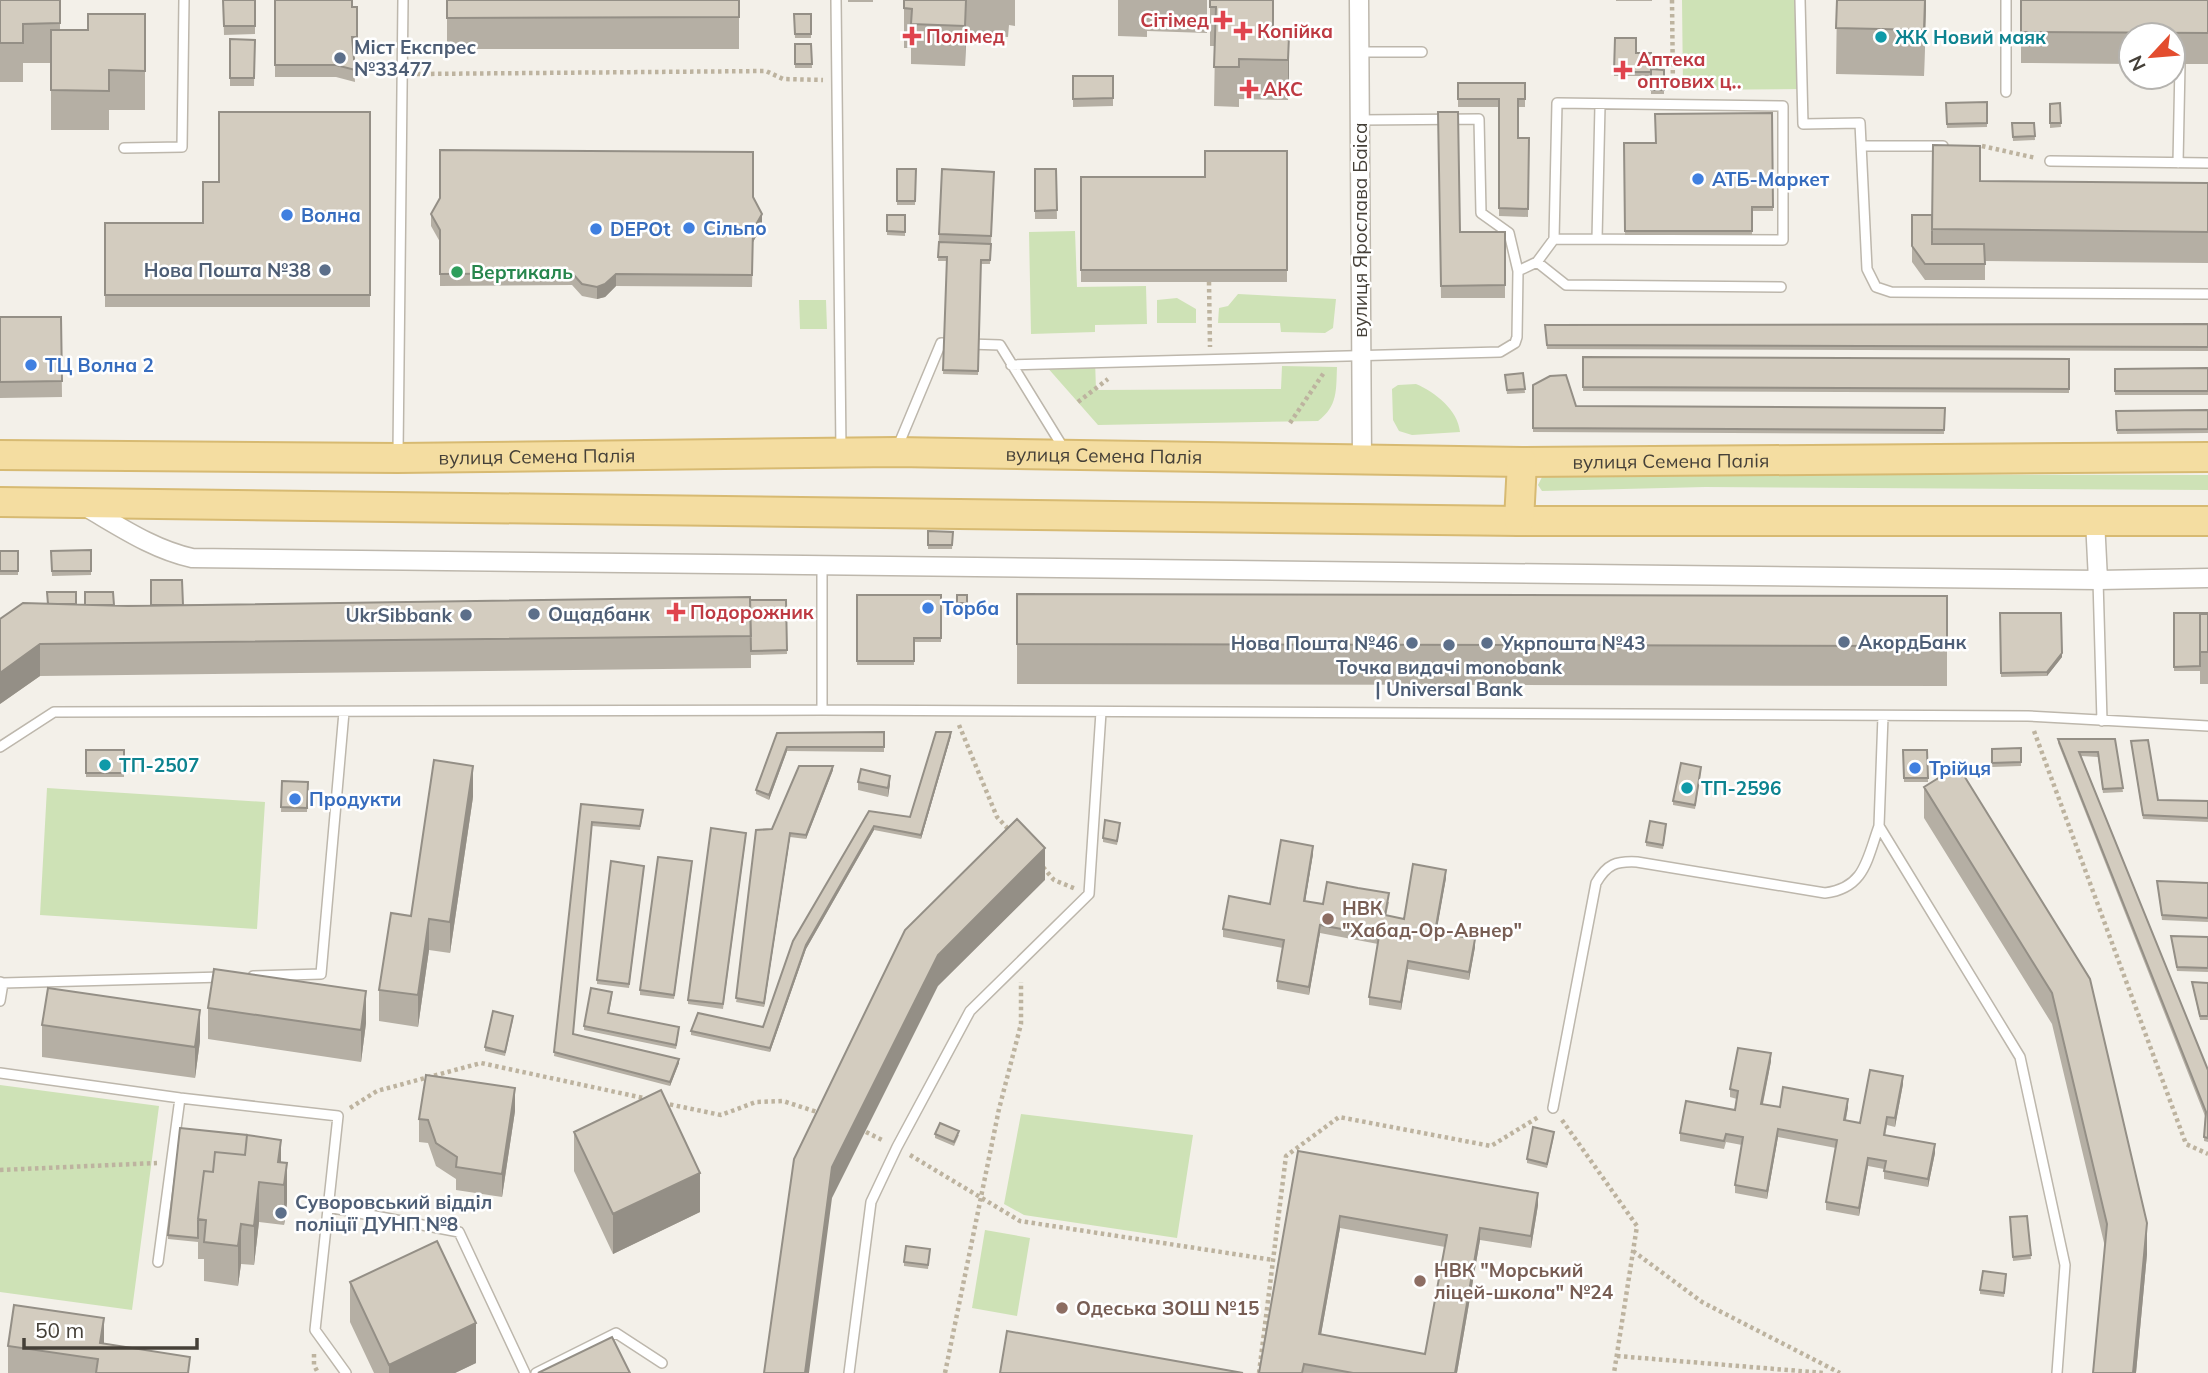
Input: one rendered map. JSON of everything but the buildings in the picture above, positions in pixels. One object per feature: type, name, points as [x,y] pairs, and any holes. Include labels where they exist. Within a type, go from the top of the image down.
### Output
[{"type":"main road","name":"вулиця Семена Палія","points":[[0,456],[398,458],[896,452],[1522,462],[2208,457]]},
{"type":"main road","points":[[1519,521],[1522,462]]},
{"type":"main road","points":[[0,502],[1519,521],[2208,521]]},
{"type":"street","name":"вулиця Ярослава Баіса","points":[[1359,0],[1362,460]]},
{"type":"street","points":[[78,503],[147,542],[170,553],[192,558],[822,563],[2098,580],[2208,579]]},
{"type":"street","points":[[2095,520],[2098,580]]},
{"type":"lane","points":[[124,148],[182,147],[184,0]]},
{"type":"lane","points":[[398,458],[403,0]]},
{"type":"lane","points":[[836,0],[841,454]]},
{"type":"lane","points":[[1800,0],[1802,124],[1860,123],[1867,269],[1872,282],[1884,291],[2208,294]]},
{"type":"lane","points":[[2006,0],[2006,92]]},
{"type":"lane","points":[[1359,52],[1422,52]]},
{"type":"lane","points":[[2178,163],[2179,91]]},
{"type":"lane","points":[[1518,271],[1537,262],[1554,239],[1557,103],[1783,106],[1783,240],[1554,239]]},
{"type":"lane","points":[[1597,240],[1600,105]]},
{"type":"lane","points":[[1011,365],[1361,358],[1500,352],[1508,348],[1515,343],[1519,327],[1518,271],[1508,233],[1481,213],[1479,119],[1360,120]]},
{"type":"lane","points":[[1861,146],[1982,146]]},
{"type":"lane","points":[[2050,161],[2208,163]]},
{"type":"lane","points":[[1537,262],[1566,285],[1781,287]]},
{"type":"lane","points":[[896,452],[940,343],[1000,345],[1067,454]]},
{"type":"lane","points":[[822,563],[822,710]]},
{"type":"lane","points":[[2098,580],[2102,720]]},
{"type":"lane","points":[[0,747],[54,712],[822,710],[2028,716],[2208,726]]},
{"type":"lane","points":[[0,1001],[1,982],[321,974],[344,712]]},
{"type":"lane","points":[[849,1373],[871,1202],[897,1147],[970,1011],[1089,894],[1101,712]]},
{"type":"lane","points":[[1553,1108],[1596,883],[1605,868],[1619,861],[1637,862],[1825,893],[1842,891],[1855,883],[1864,868],[1879,826],[1883,716]]},
{"type":"lane","points":[[1879,826],[2020,1057],[2065,1265],[2057,1373]]},
{"type":"lane","points":[[0,1073],[338,1116],[315,1330],[346,1373]]},
{"type":"lane","points":[[158,1262],[180,1098]]},
{"type":"lane","points":[[328,1207],[459,1231],[525,1373]]},
{"type":"lane","points":[[536,1373],[616,1333],[662,1363]]},
{"type":"path","points":[[1672,0],[1674,106]]},
{"type":"path","points":[[402,74],[766,71],[783,79],[836,81]]},
{"type":"path","points":[[1982,146],[2050,161]]},
{"type":"path","points":[[1209,282],[1210,360]]},
{"type":"path","points":[[1290,423],[1334,358]]},
{"type":"path","points":[[1078,402],[1130,362]]},
{"type":"path","points":[[953,711],[997,817],[1015,836]]},
{"type":"path","points":[[2028,716],[2186,1144],[2208,1154]]},
{"type":"path","points":[[1041,865],[1054,880],[1089,894]]},
{"type":"path","points":[[945,1373],[980,1197],[1021,1024],[1021,960]]},
{"type":"path","points":[[338,1116],[377,1091],[481,1063],[721,1115],[756,1102],[783,1101],[828,1115]]},
{"type":"path","points":[[1259,1373],[1286,1156],[1339,1117],[1491,1146],[1553,1108],[1637,1226],[1614,1373]]},
{"type":"path","points":[[897,1147],[1020,1221],[1273,1260]]},
{"type":"path","points":[[0,1170],[171,1163]]},
{"type":"path","points":[[1633,1251],[1702,1302],[1840,1373]]},
{"type":"path","points":[[1616,1356],[1824,1373]]},
{"type":"green space","points":[[1682,0],[1800,0],[1802,89],[1683,90]]},
{"type":"green space","points":[[1075,231],[1077,287],[1146,286],[1147,324],[1095,325],[1095,332],[1031,334],[1029,232]]},
{"type":"green space","points":[[1238,294],[1336,299],[1333,328],[1325,333],[1281,332],[1280,323],[1218,323],[1219,308],[1228,306]]},
{"type":"green space","points":[[1177,298],[1196,309],[1196,323],[1157,323],[1157,300]]},
{"type":"green space","points":[[799,300],[826,300],[827,329],[800,329]]},
{"type":"green space","points":[[1095,360],[1096,390],[1281,389],[1282,366],[1337,367],[1336,390],[1333,403],[1318,421],[1098,425],[1046,366]]},
{"type":"green space","points":[[1416,384],[1431,392],[1450,409],[1460,432],[1412,435],[1399,431],[1393,420],[1392,389],[1398,385]]},
{"type":"green space","points":[[1543,475],[2208,475],[2208,490],[1705,487],[1542,491],[1538,485]]},
{"type":"green space","points":[[47,788],[265,802],[257,929],[40,915]]},
{"type":"green space","points":[[0,1085],[159,1106],[132,1310],[0,1292]]},
{"type":"green space","points":[[1021,1114],[1193,1135],[1177,1238],[1024,1215],[1004,1204]]},
{"type":"green space","points":[[985,1230],[1030,1238],[1017,1316],[972,1308]]},
{"type":"place","name":"Сітімед","points":[[1223,20]]},
{"type":"place","name":"Копійка","points":[[1243,31]]},
{"type":"place","name":"Полімед","points":[[912,36]]},
{"type":"place","name":"ЖК Новий маяк","points":[[1881,37]]},
{"type":"place","name":"Міст Експрес №33477","points":[[340,58]]},
{"type":"place","name":"Аптека оптових ц‥","points":[[1623,70]]},
{"type":"place","name":"АКС","points":[[1249,89]]},
{"type":"place","name":"АТБ-Маркет","points":[[1698,179]]},
{"type":"place","name":"Волна","points":[[287,215]]},
{"type":"place","name":"Сільпо","points":[[689,228]]},
{"type":"place","name":"DEPOt","points":[[596,229]]},
{"type":"place","name":"Нова Пошта №38","points":[[325,270]]},
{"type":"place","name":"Вертикаль","points":[[457,272]]},
{"type":"place","name":"ТЦ Волна 2","points":[[31,365]]},
{"type":"place","name":"Торба","points":[[928,608]]},
{"type":"place","name":"Подорожник","points":[[676,612]]},
{"type":"place","name":"Ощадбанк","points":[[534,614]]},
{"type":"place","name":"UkrSibbank","points":[[466,615]]},
{"type":"place","name":"АкордБанк","points":[[1844,642]]},
{"type":"place","name":"Нова Пошта №46","points":[[1412,643]]},
{"type":"place","name":"Укрпошта №43","points":[[1487,643]]},
{"type":"place","name":"Точка видачі monobank | Universal Bank","points":[[1449,645]]},
{"type":"place","name":"ТП-2507","points":[[105,765]]},
{"type":"place","name":"Трійця","points":[[1915,768]]},
{"type":"place","name":"ТП-2596","points":[[1687,788]]},
{"type":"place","name":"Продукти","points":[[295,799]]},
{"type":"place","name":"НВК \"Хабад-Ор-Авнер\"","points":[[1328,919]]},
{"type":"place","name":"Суворовський відділ поліції ДУНП №8","points":[[281,1213]]},
{"type":"place","name":"НВК \"Морський ліцей-школа\" №24","points":[[1420,1281]]},
{"type":"place","name":"Одеська ЗОШ №15","points":[[1062,1308]]}]
